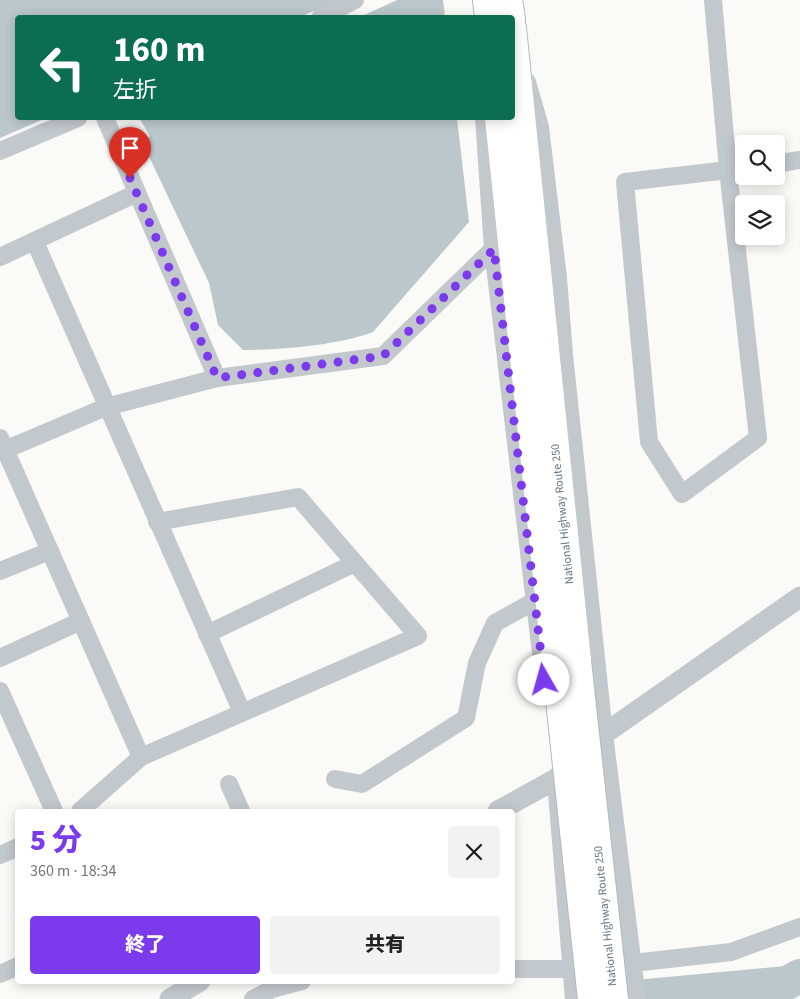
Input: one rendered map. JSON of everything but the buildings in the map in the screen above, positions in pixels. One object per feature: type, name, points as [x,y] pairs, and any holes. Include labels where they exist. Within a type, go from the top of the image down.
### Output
[{"type":"highway","points":[[487,0],[489,15]]},
{"type":"highway","points":[[508,0],[510,15]]},
{"type":"highway","name":"National Highway Route 250","points":[[515,53],[592,999]]},
{"type":"highway","name":"National Highway Route 250","points":[[500,120],[566,662],[614,999]]},
{"type":"street","points":[[326,15],[355,0]]},
{"type":"street","points":[[713,0],[735,162]]},
{"type":"street","points":[[515,36],[540,127],[558,278],[564,355],[604,734],[631,943],[636,999]]},
{"type":"street","points":[[0,151],[73,120]]},
{"type":"street","points":[[106,120],[217,378]]},
{"type":"street","points":[[484,120],[494,249],[556,779],[574,999]]},
{"type":"street","points":[[785,162],[800,160]]},
{"type":"street","points":[[736,169],[758,438],[682,494],[649,442],[625,182],[736,169]]},
{"type":"street","points":[[0,256],[35,242],[137,193]]},
{"type":"street","points":[[35,242],[106,407],[242,712]]},
{"type":"street","points":[[141,757],[2,447],[106,407],[217,378],[383,356],[494,249]]},
{"type":"street","points":[[82,809],[141,757],[418,636],[298,498],[158,522]]},
{"type":"street","points":[[0,571],[50,551]]},
{"type":"street","points":[[207,634],[355,563]]},
{"type":"street","points":[[502,809],[556,779],[604,734],[800,597]]},
{"type":"street","points":[[335,779],[362,784],[466,718],[477,663],[495,623],[535,601]]},
{"type":"street","points":[[0,658],[81,621]]},
{"type":"street","points":[[0,691],[53,809]]},
{"type":"street","points":[[229,784],[240,809]]},
{"type":"street","points":[[0,855],[15,848]]},
{"type":"street","points":[[632,963],[731,952],[800,927]]},
{"type":"street","points":[[569,946],[631,943]]},
{"type":"street","points":[[0,974],[15,967]]},
{"type":"street","points":[[515,969],[571,969]]},
{"type":"street","points":[[170,999],[195,984]]},
{"type":"street","points":[[253,999],[272,989],[291,984]]},
{"type":"shaded area","points":[[0,0],[339,0],[305,15],[15,15],[15,120],[41,120],[0,138]]},
{"type":"shaded area","points":[[397,0],[443,0],[445,15],[364,15]]},
{"type":"shaded area","points":[[140,120],[457,120],[469,222],[373,332],[359,337],[310,346],[243,350],[218,325],[209,283],[143,144],[150,136]]},
{"type":"waterway","points":[[615,999],[787,983],[800,976]]},
{"type":"route","points":[[130,178],[217,378],[383,356],[494,249],[544,680]]}]
